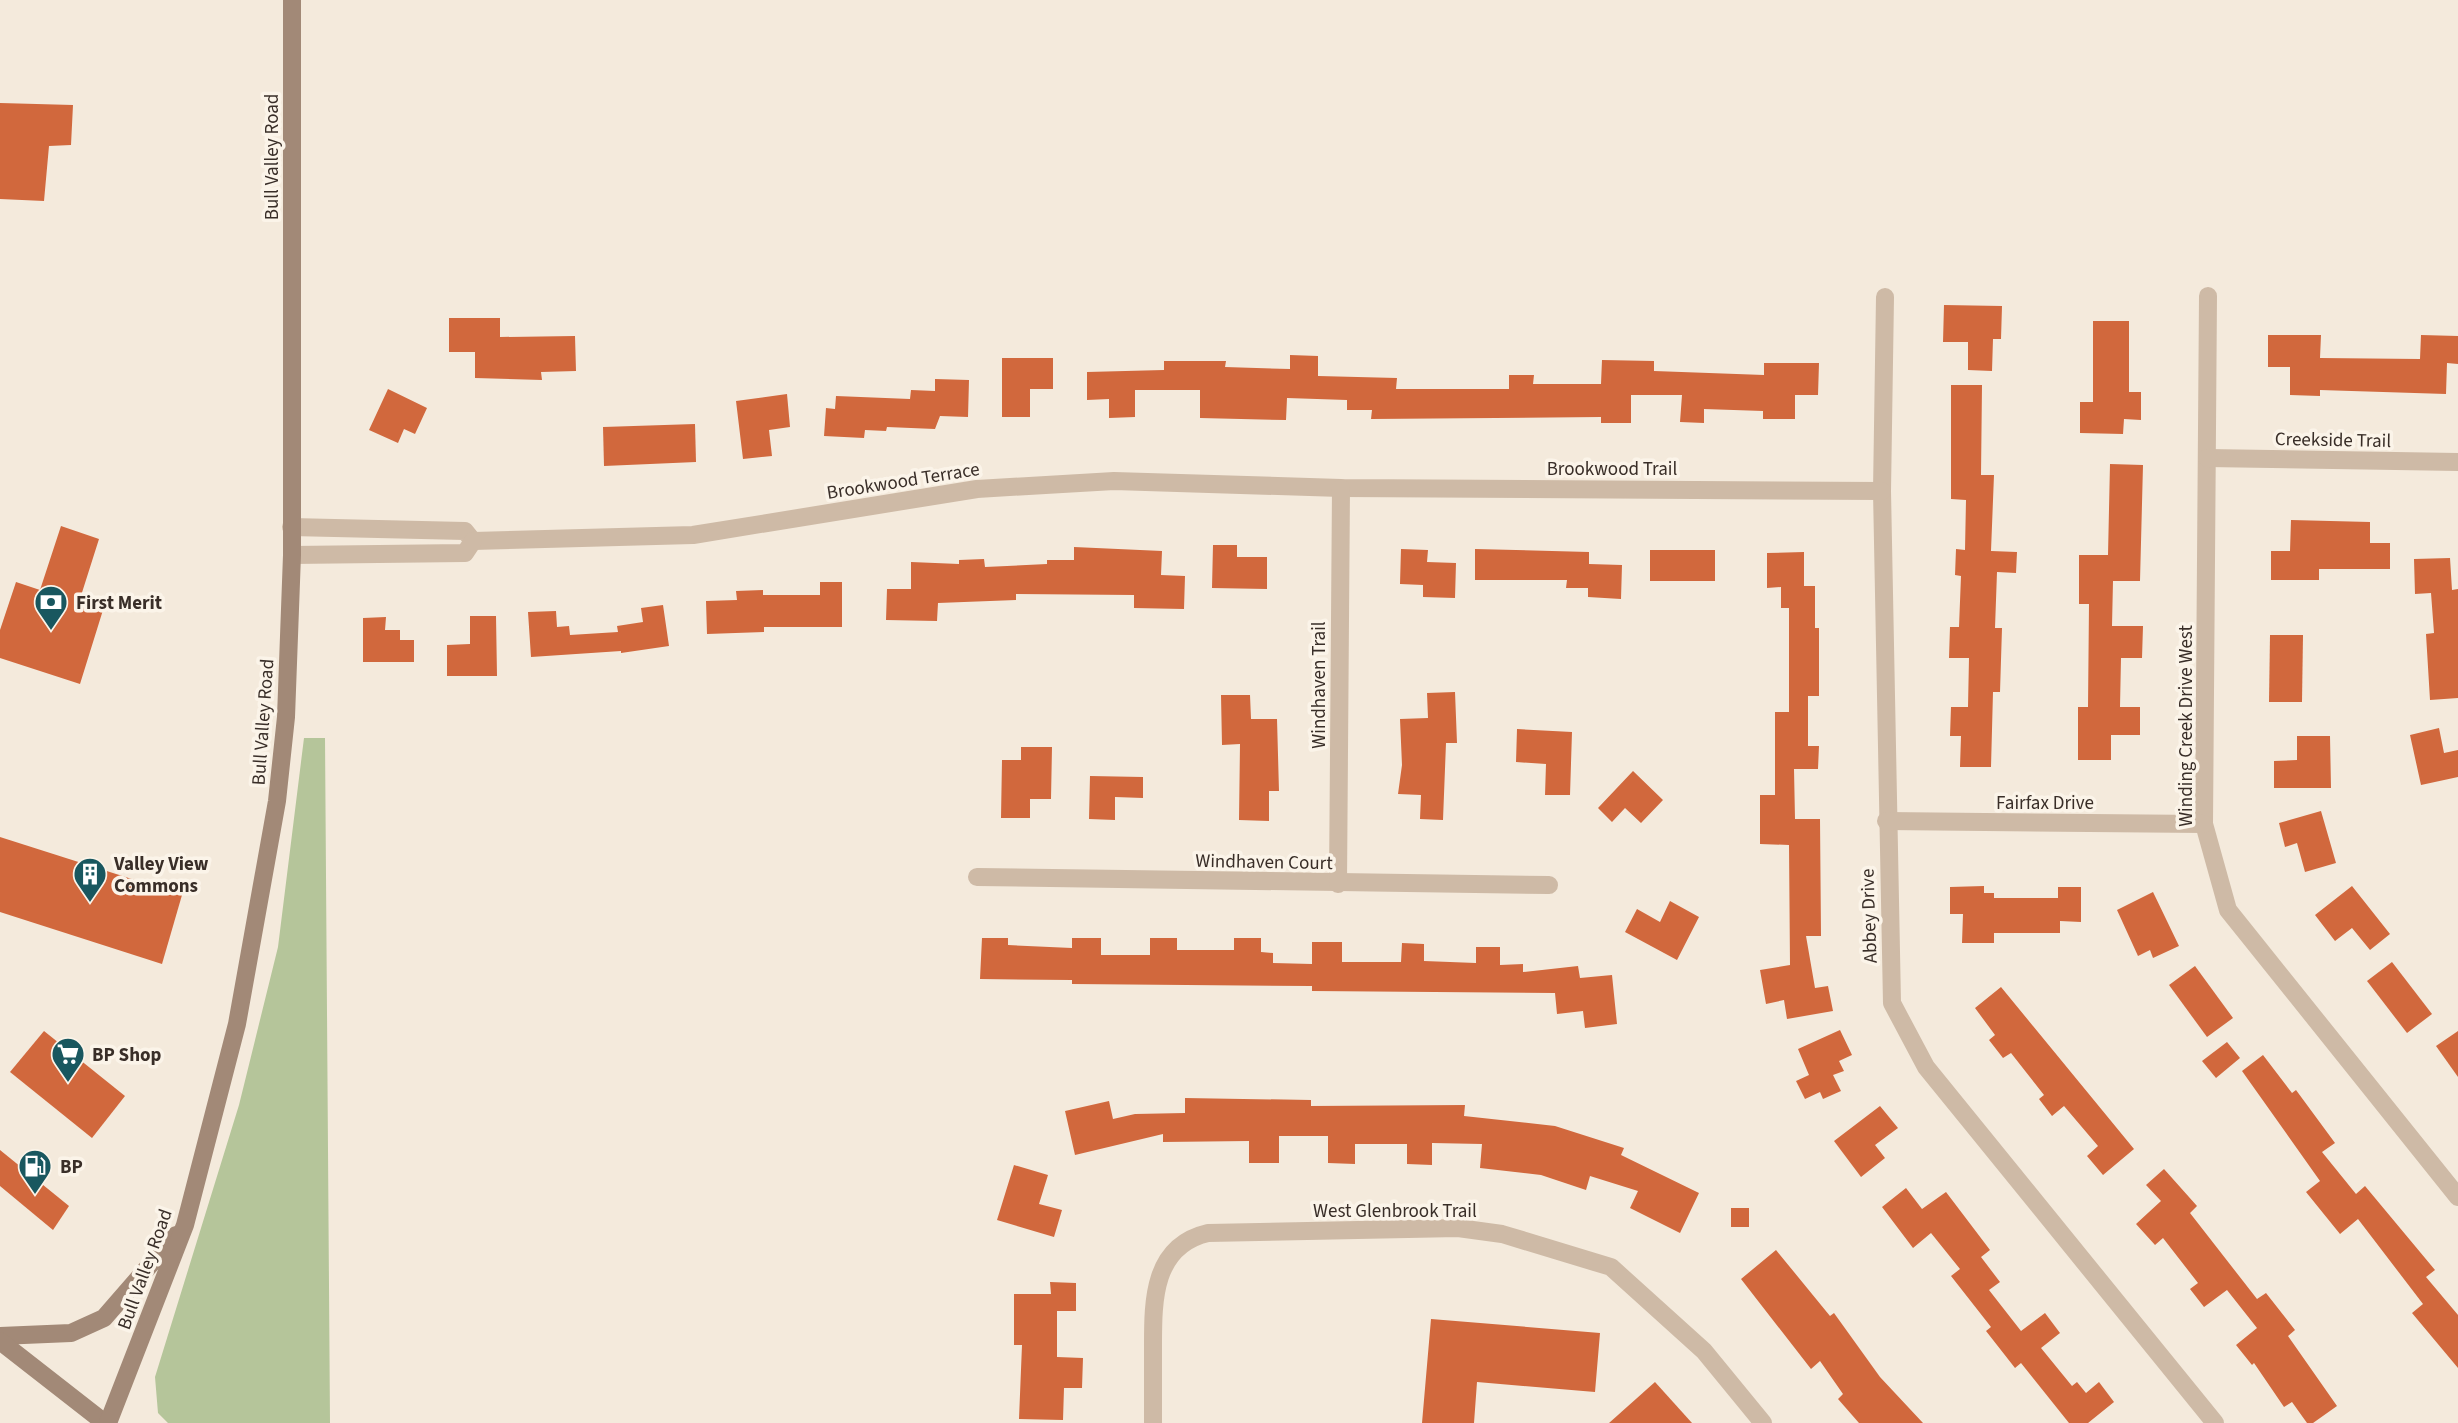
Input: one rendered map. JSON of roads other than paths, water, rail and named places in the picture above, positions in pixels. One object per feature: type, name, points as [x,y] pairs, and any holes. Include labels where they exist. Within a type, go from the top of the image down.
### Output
[{"type":"street","name":"Bull Valley Road","points":[[107,1423],[185,1225],[237,1024],[277,801],[286,717],[292,555],[292,0]]},
{"type":"street","name":"Winding Creek Drive West","points":[[2208,296],[2204,824],[2228,910],[2458,1197]]},
{"type":"street","name":"Abbey Drive","points":[[1885,298],[1882,491],[1886,821],[1892,1003],[1926,1067],[2214,1423]]},
{"type":"street","name":"Creekside Trail","points":[[2207,458],[2458,462]]},
{"type":"street","name":"Brookwood Terrace","points":[[473,541],[693,535],[990,488],[1114,481],[1341,488]]},
{"type":"street","name":"Brookwood Trail","points":[[1341,488],[1882,491]]},
{"type":"street","name":"Windhaven Trail","points":[[1338,884],[1341,488]]},
{"type":"street","name":"Brookwood Terrace","points":[[291,527],[465,531],[473,541]]},
{"type":"street","name":"Brookwood Terrace","points":[[292,555],[465,553],[473,541]]},
{"type":"street","name":"Fairfax Drive","points":[[1886,821],[2204,824]]},
{"type":"street","name":"Windhaven Court","points":[[977,877],[1549,885]]},
{"type":"street","points":[[0,1338],[71,1333],[104,1318],[185,1225]]},
{"type":"street","name":"West Glenbrook Trail","points":[[1153,1423],[1153,1296],[1158,1277],[1172,1254],[1184,1242],[1208,1233],[1458,1228],[1502,1234],[1611,1267],[1704,1351],[1763,1423]]},
{"type":"street","points":[[0,1338],[107,1423]]},
{"type":"place","name":"First Merit","points":[[51,632]]},
{"type":"place","name":"Valley View Commons","points":[[90,904]]},
{"type":"place","name":"BP Shop","points":[[68,1084]]},
{"type":"place","name":"BP","points":[[35,1196]]}]
